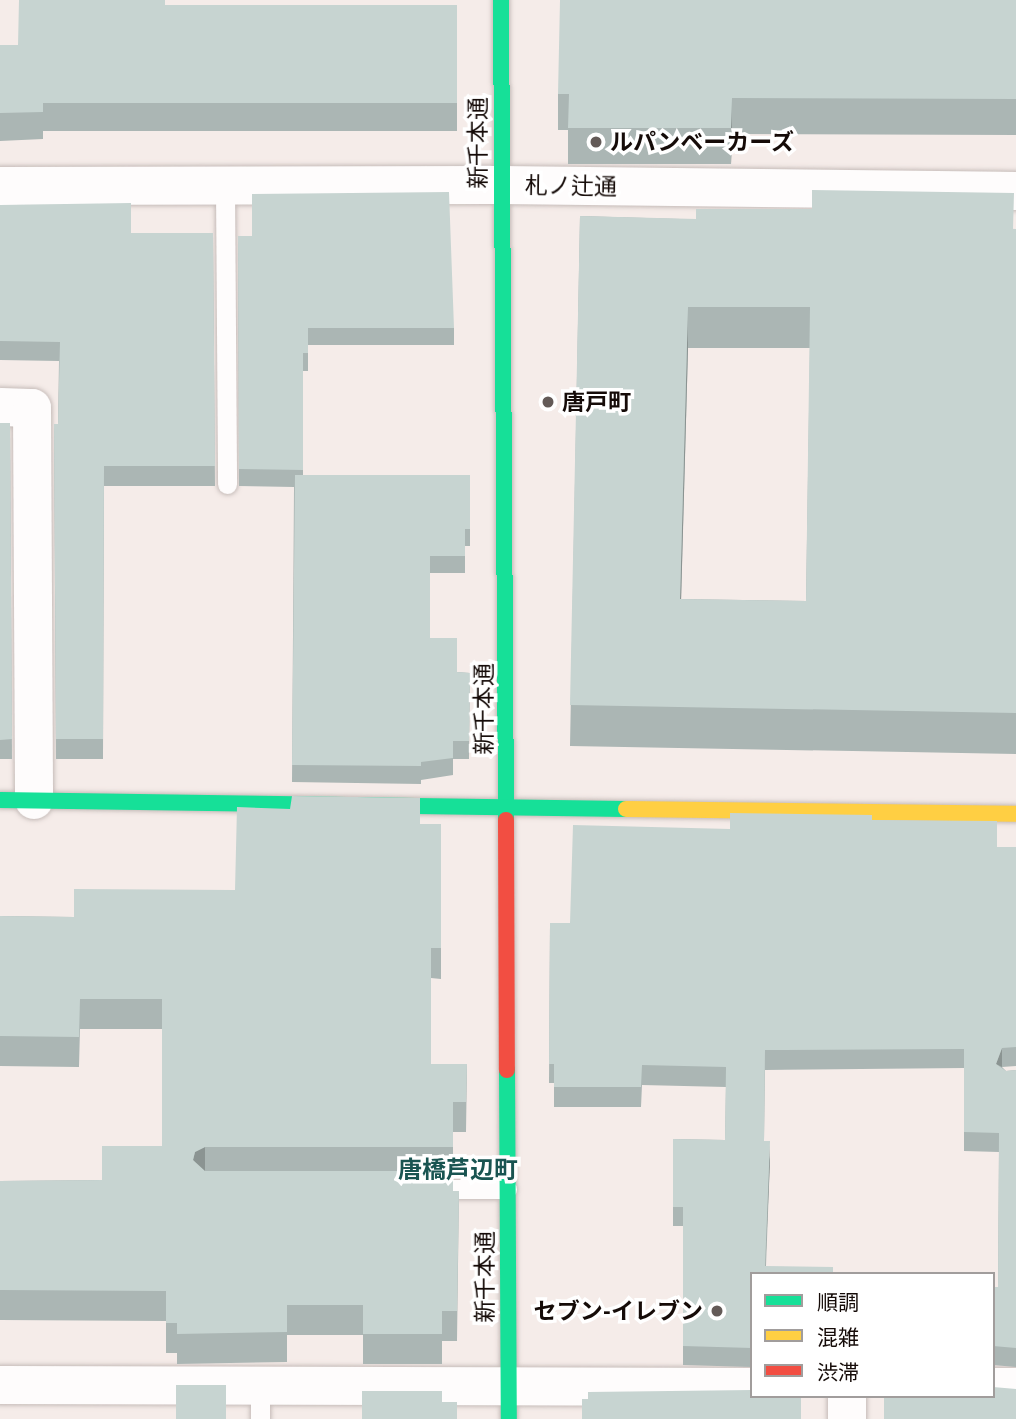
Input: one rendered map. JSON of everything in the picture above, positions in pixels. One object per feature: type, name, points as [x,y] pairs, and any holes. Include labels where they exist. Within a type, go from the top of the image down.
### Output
[{"type":"street","name":"新千本通","points":[[501,0],[500,185],[506,289],[509,1403]]},
{"type":"street","name":"札ノ辻通","points":[[0,186],[500,185],[1016,191]]},
{"type":"street","points":[[0,407],[32,408],[17,800],[507,804],[1016,814]]},
{"type":"street","points":[[0,1385],[260,1402],[509,1403],[750,1387]]},
{"type":"street","points":[[995,1387],[1016,1387]]},
{"type":"street","points":[[847,1398],[847,1419]]},
{"type":"lane","points":[[225,186],[227,484]]},
{"type":"lane","points":[[411,1189],[508,1189]]},
{"type":"building","points":[[19,0],[165,0],[165,5],[457,5],[457,103],[43,103],[43,112],[0,113],[0,45],[18,45]]},
{"type":"building","points":[[560,0],[1016,0],[1016,99],[732,98],[731,128],[568,128],[569,94],[558,94]]},
{"type":"building","points":[[812,190],[1014,193],[1016,713],[570,705],[580,216],[696,219],[696,209],[812,209]],"holes":[[[688,307],[810,307],[806,601],[680,599]]]},
{"type":"building","points":[[449,192],[454,328],[308,328],[308,353],[303,353],[303,470],[239,469],[238,236],[252,236],[252,194]]},
{"type":"building","points":[[131,203],[131,233],[213,233],[215,466],[104,466],[103,739],[56,739],[54,424],[58,424],[60,342],[0,341],[0,205]]},
{"type":"building","points":[[0,423],[10,423],[12,739],[0,740]]},
{"type":"building","points":[[295,475],[470,475],[470,529],[465,529],[465,556],[430,556],[430,638],[457,638],[457,672],[470,673],[469,741],[453,741],[453,758],[421,762],[421,766],[292,765]]},
{"type":"building","points":[[292,796],[420,798],[420,824],[441,824],[441,948],[431,948],[431,1064],[467,1064],[466,1102],[453,1102],[453,1147],[205,1147],[195,1152],[193,1160],[205,1171],[453,1171],[453,1191],[459,1191],[457,1311],[442,1311],[442,1334],[363,1334],[363,1305],[287,1305],[287,1332],[177,1334],[177,1323],[166,1323],[166,1291],[0,1290],[0,1181],[102,1180],[102,1146],[162,1146],[162,999],[80,999],[79,1037],[0,1036],[0,916],[74,917],[74,889],[235,890],[237,807],[290,809]]},
{"type":"building","points":[[730,813],[872,815],[872,820],[997,821],[997,847],[1016,847],[1016,1047],[1002,1048],[996,1064],[1006,1071],[1016,1070],[1016,1348],[995,1346],[999,1133],[964,1132],[964,1049],[765,1050],[764,1141],[770,1141],[765,1266],[833,1267],[833,1272],[750,1272],[750,1348],[683,1346],[683,1207],[673,1207],[673,1139],[725,1140],[726,1067],[642,1065],[641,1087],[554,1087],[554,1064],[549,1064],[550,923],[570,923],[573,825],[730,829]]},
{"type":"building","points":[[176,1385],[226,1385],[226,1419],[176,1419]]},
{"type":"building","points":[[995,1387],[1016,1389],[1016,1419],[884,1419],[884,1398],[995,1398]]},
{"type":"building","points":[[750,1390],[750,1398],[801,1398],[801,1419],[582,1419],[582,1399],[588,1399],[588,1392]]},
{"type":"building","points":[[362,1391],[442,1391],[442,1402],[457,1402],[457,1419],[362,1419]]},
{"type":"traffic: fast","points":[[501,0],[506,820]]},
{"type":"traffic: fast","points":[[0,800],[626,809]]},
{"type":"traffic: fast","points":[[507,1070],[509,1419]]},
{"type":"traffic: slow","points":[[626,809],[1016,814]]},
{"type":"traffic: jam","points":[[506,820],[507,1070]]},
{"type":"place","name":"ルパンベーカーズ","points":[[596,142]]},
{"type":"place","name":"唐戸町","points":[[548,402]]},
{"type":"place","name":"セブン-イレブン","points":[[717,1311]]},
{"type":"district","name":"唐橋芦辺町","points":[[458,1170]]}]
